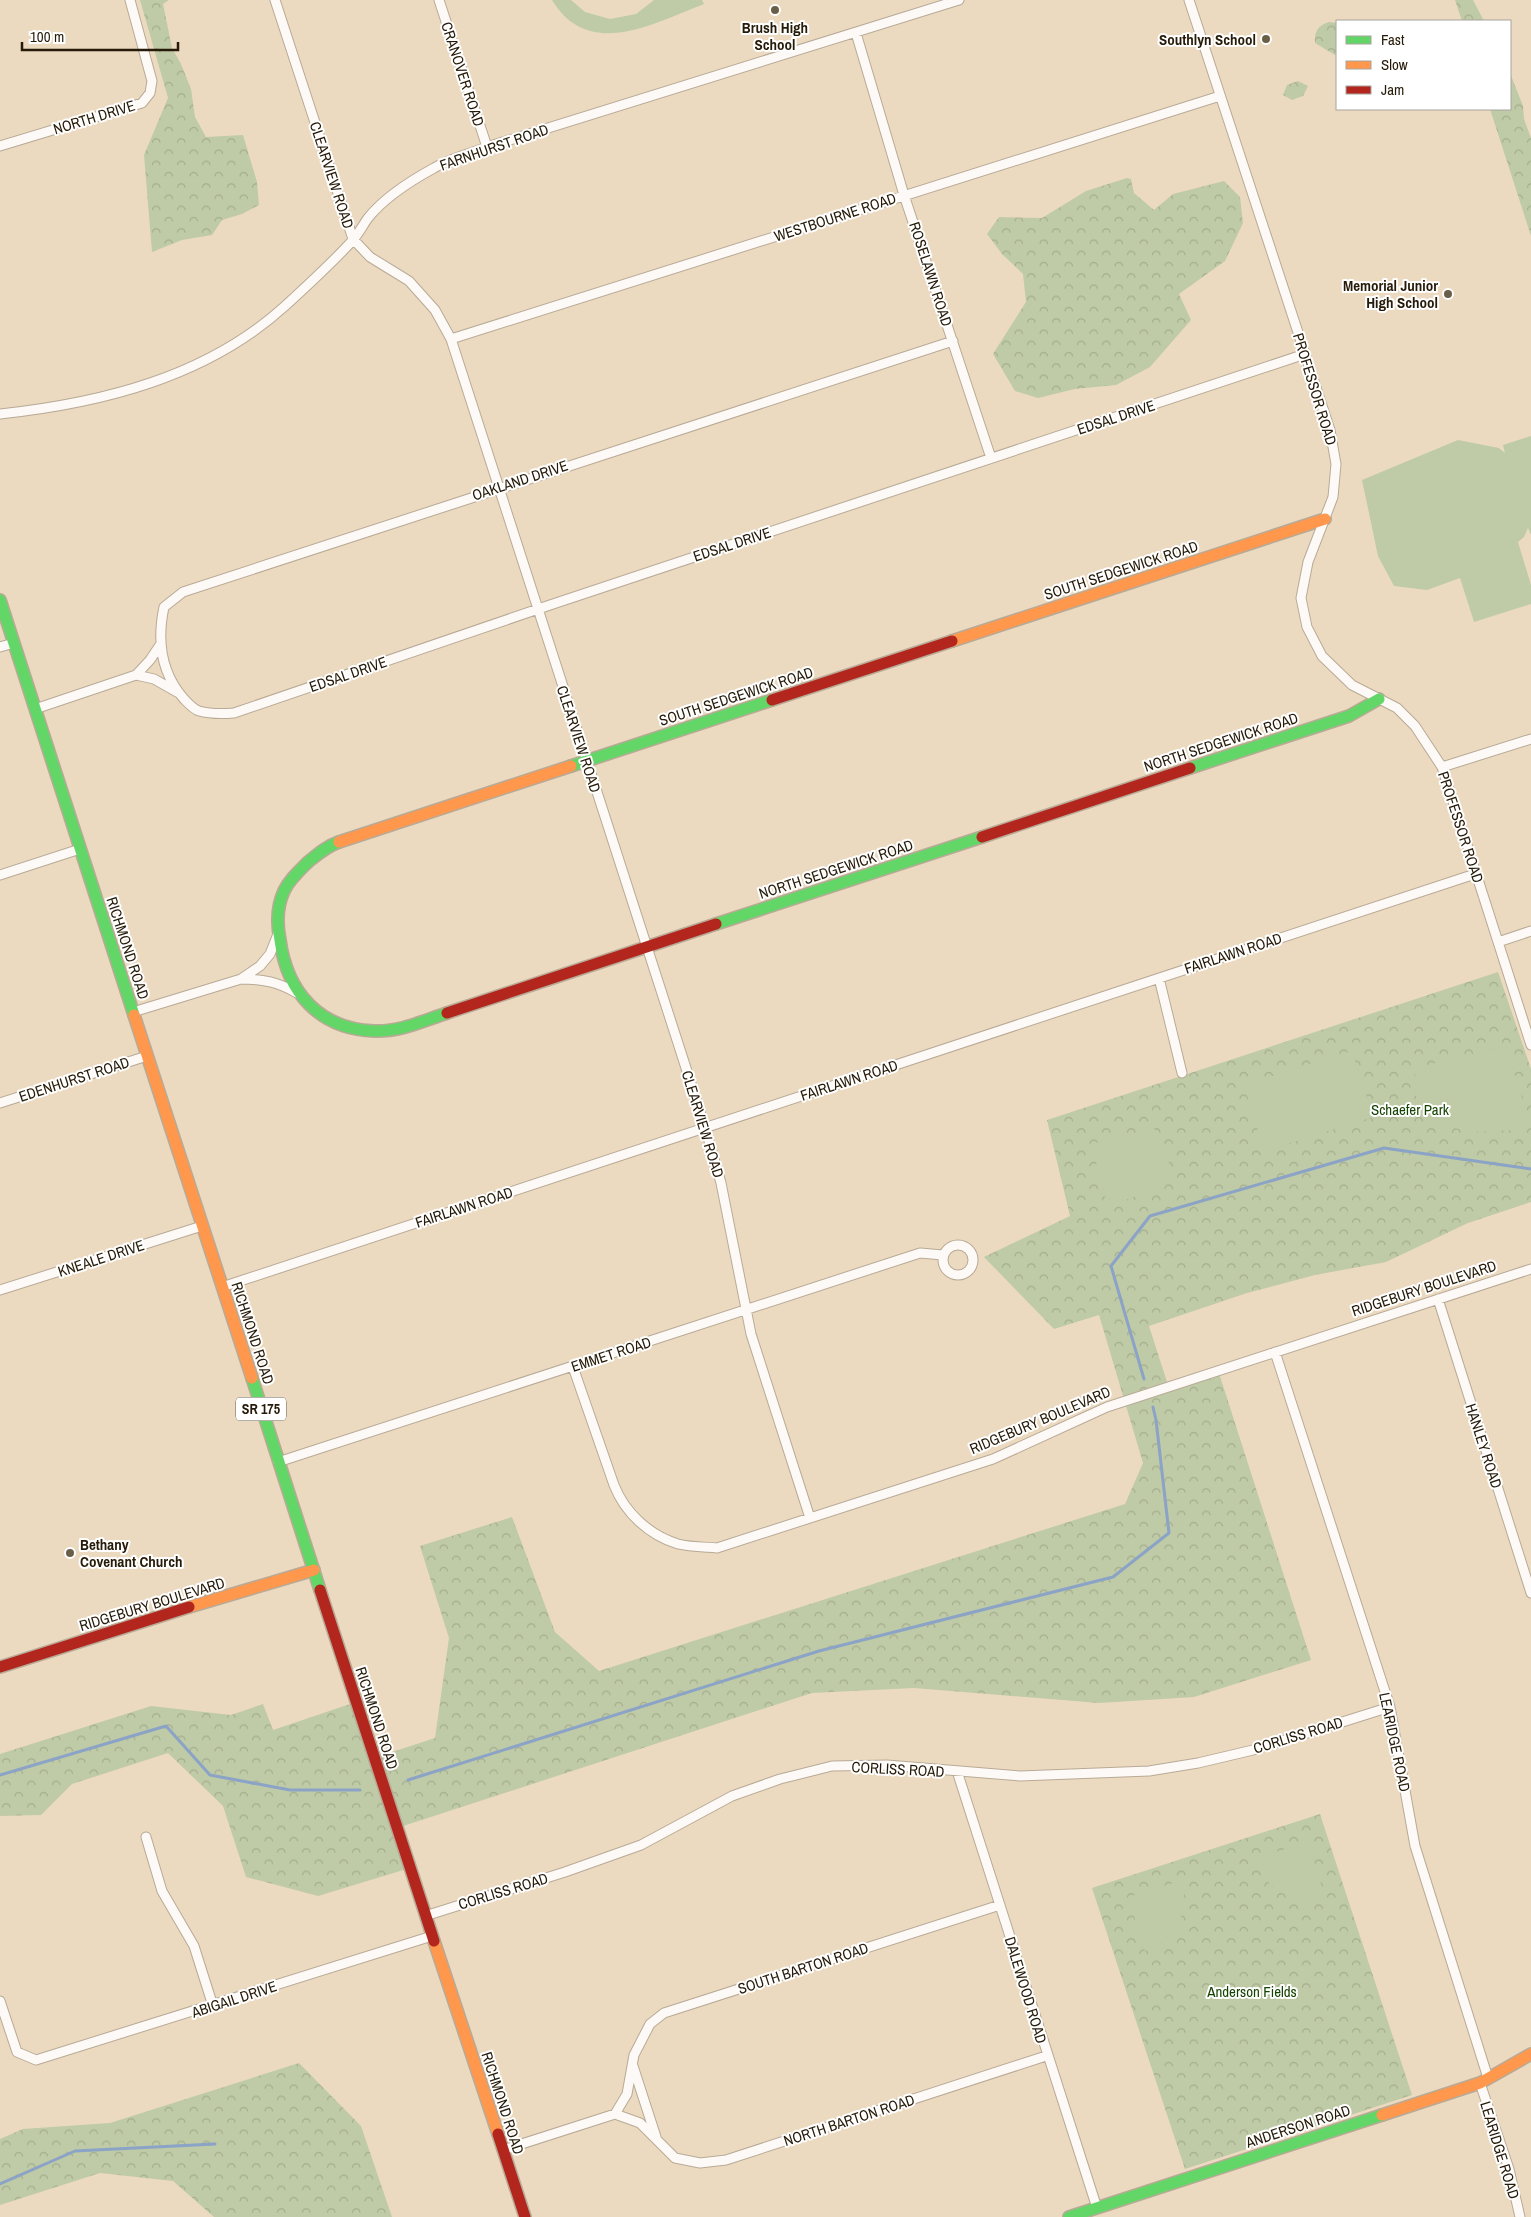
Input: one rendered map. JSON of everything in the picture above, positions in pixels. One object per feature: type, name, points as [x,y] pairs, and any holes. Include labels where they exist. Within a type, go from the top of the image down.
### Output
[{"type":"street","name":"NORTH DRIVE","points":[[0,146],[142,103],[150,93],[152,81],[130,0]]},
{"type":"street","name":"CLEARVIEW ROAD","points":[[276,0],[353,239],[370,257],[409,281],[435,310],[451,339],[705,1127],[720,1183],[751,1334],[810,1518]]},
{"type":"street","name":"CRANOVER ROAD","points":[[439,0],[487,147]]},
{"type":"street","name":"FARNHURST ROAD","points":[[0,414],[52,409],[94,400],[148,385],[207,360],[283,307],[353,239],[369,217],[394,196],[435,167],[487,147],[959,0]]},
{"type":"street","name":"PROFESSOR ROAD","points":[[1189,0],[1330,430],[1336,464],[1333,497],[1308,562],[1301,598],[1307,627],[1322,656],[1352,684],[1396,708],[1416,726],[1442,767],[1531,1045]]},
{"type":"street","name":"ROSELAWN ROAD","points":[[856,33],[904,195],[991,458]]},
{"type":"street","name":"WESTBOURNE ROAD","points":[[451,339],[1220,96]]},
{"type":"street","name":"OAKLAND DRIVE","points":[[170,679],[163,663],[160,645],[160,624],[164,607],[183,592],[953,341]]},
{"type":"street","name":"EDSAL DRIVE","points":[[170,679],[177,692],[197,711],[219,714],[234,713],[537,609],[1305,354]]},
{"type":"street","name":"SOUTH SEDGEWICK ROAD","points":[[301,997],[284,965],[278,915],[284,891],[307,863],[330,845],[1325,519]]},
{"type":"street","name":"RICHMOND ROAD","points":[[0,600],[425,1916],[525,2217]]},
{"type":"street","points":[[0,647],[14,643]]},
{"type":"street","points":[[136,676],[160,645]]},
{"type":"street","points":[[35,709],[136,676],[154,679],[177,692]]},
{"type":"street","name":"NORTH SEDGEWICK ROAD","points":[[301,997],[329,1021],[356,1029],[380,1032],[396,1030],[1349,716],[1379,699]]},
{"type":"street","points":[[1442,767],[1531,739]]},
{"type":"street","points":[[0,875],[80,849]]},
{"type":"street","name":"FAIRLAWN ROAD","points":[[222,1287],[1475,874]]},
{"type":"street","points":[[241,979],[260,966],[270,954],[279,931]]},
{"type":"street","points":[[1498,942],[1531,931]]},
{"type":"street","points":[[1159,978],[1182,1073]]},
{"type":"street","points":[[133,1012],[241,979],[266,979],[280,983],[301,997]]},
{"type":"street","name":"EDENHURST ROAD","points":[[0,1103],[147,1056]]},
{"type":"street","name":"KNEALE DRIVE","points":[[0,1290],[202,1226]]},
{"type":"street","name":"EMMET ROAD","points":[[278,1462],[920,1253],[944,1255]]},
{"type":"street","name":"RIDGEBURY BOULEVARD","points":[[573,1367],[619,1500],[631,1515],[654,1534],[679,1544],[717,1548],[993,1460],[1107,1407],[1531,1268]]},
{"type":"street","name":"HANLEY ROAD","points":[[1438,1299],[1531,1593]]},
{"type":"street","name":"LEARIDGE ROAD","points":[[1275,1352],[1390,1707],[1415,1846],[1484,2080],[1509,2169],[1520,2217]]},
{"type":"street","name":"RIDGEBURY BOULEVARD","points":[[0,1667],[160,1616],[314,1570]]},
{"type":"street","name":"CORLISS ROAD","points":[[425,1916],[565,1872],[641,1845],[732,1796],[780,1778],[832,1766],[887,1765],[1020,1776],[1149,1771],[1198,1763],[1253,1750],[1390,1707]]},
{"type":"street","name":"DALEWOOD ROAD","points":[[957,1771],[1046,2056],[1097,2208]]},
{"type":"street","points":[[146,1837],[162,1891],[194,1946],[213,2006]]},
{"type":"street","name":"SOUTH BARTON ROAD","points":[[615,2114],[627,2094],[634,2055],[650,2024],[664,2013],[1000,1905]]},
{"type":"street","name":"ABIGAIL DRIVE","points":[[0,2001],[17,2052],[36,2060],[432,1936]]},
{"type":"street","name":"ANDERSON ROAD","points":[[1069,2217],[1484,2080],[1531,2054]]},
{"type":"street","name":"NORTH BARTON ROAD","points":[[615,2114],[640,2123],[675,2158],[700,2163],[726,2160],[1046,2056]]},
{"type":"street","name":"NORTH BARTON ROAD","points":[[632,2063],[656,2139]]},
{"type":"street","points":[[503,2150],[615,2114]]},
{"type":"green space","points":[[140,0],[169,0],[163,4],[172,48],[191,89],[195,117],[206,137],[243,135],[257,182],[259,205],[242,214],[222,220],[212,235],[182,240],[152,252],[144,155],[168,98]]},
{"type":"green space","points":[[552,0],[571,0],[585,12],[610,19],[636,14],[654,0],[702,0],[704,4],[644,27],[623,32],[603,33],[584,29],[567,18]]},
{"type":"green space","points":[[1455,0],[1473,0],[1483,20],[1462,20]]},
{"type":"green space","points":[[1329,22],[1336,23],[1335,55],[1315,43],[1315,36],[1322,25]]},
{"type":"green space","points":[[1511,76],[1523,106],[1524,119],[1531,138],[1531,236],[1490,110],[1511,110]]},
{"type":"green space","points":[[1298,81],[1308,86],[1303,96],[1292,100],[1283,95],[1287,85]]},
{"type":"green space","points":[[1127,178],[1131,179],[1134,193],[1154,210],[1173,194],[1224,181],[1240,197],[1243,223],[1225,261],[1179,294],[1191,320],[1150,367],[1116,385],[1075,389],[1038,398],[1015,391],[993,354],[1026,302],[1023,274],[1002,254],[987,234],[999,217],[1042,218],[1086,191]]},
{"type":"green space","points":[[1531,436],[1531,535],[1528,528],[1524,537],[1518,542],[1531,585],[1531,604],[1474,622],[1460,578],[1427,590],[1394,586],[1378,556],[1362,480],[1458,440],[1499,448],[1505,453],[1503,445]]},
{"type":"green space","name":"Schaefer Park","points":[[1498,972],[1531,1069],[1531,1202],[1468,1223],[1386,1262],[1315,1275],[1247,1293],[1149,1326],[1168,1385],[1218,1370],[1311,1660],[1194,1697],[1099,1703],[914,1688],[812,1693],[397,1828],[410,1868],[318,1896],[246,1877],[223,1806],[168,1753],[72,1784],[41,1815],[0,1816],[0,1754],[151,1706],[231,1715],[263,1704],[273,1730],[356,1702],[374,1758],[435,1738],[449,1638],[420,1546],[512,1517],[555,1632],[599,1671],[1125,1504],[1143,1463],[1099,1315],[1054,1329],[984,1257],[1070,1216],[1047,1120]]},
{"type":"green space","points":[[1506,1046],[1529,1120],[1516,1130],[1477,1132],[1448,1127],[1436,1119],[1416,1099],[1415,1068]]},
{"type":"green space","points":[[1352,1051],[1373,1117],[1264,1151],[1244,1085]]},
{"type":"green space","points":[[1154,1128],[1171,1167],[1165,1187],[1119,1202],[1105,1197],[1091,1144]]},
{"type":"green space","name":"Anderson Fields","points":[[1320,1814],[1412,2095],[1185,2169],[1092,1888]]},
{"type":"green space","points":[[1308,1842],[1325,1897],[1301,1898],[1282,1892],[1266,1880],[1253,1859]]},
{"type":"green space","points":[[1183,1880],[1184,1904],[1178,1923],[1166,1939],[1145,1951],[1128,1897]]},
{"type":"green space","points":[[299,2063],[361,2126],[392,2217],[214,2217],[173,2181],[100,2173],[0,2205],[0,2139],[23,2129],[110,2123]]},
{"type":"waterway","points":[[1144,1379],[1111,1266],[1150,1216],[1384,1148],[1531,1169]]},
{"type":"waterway","points":[[408,1780],[819,1651],[1113,1577],[1169,1533],[1153,1407]]},
{"type":"waterway","points":[[0,1775],[166,1726],[210,1775],[290,1790],[360,1790]]},
{"type":"waterway","points":[[0,2184],[75,2151],[215,2144]]},
{"type":"traffic: fast","points":[[0,600],[134,1015]]},
{"type":"traffic: fast","points":[[1190,768],[1349,716],[1379,699]]},
{"type":"traffic: fast","points":[[571,766],[772,700]]},
{"type":"traffic: fast","points":[[716,924],[982,837]]},
{"type":"traffic: fast","points":[[339,842],[319,853],[291,879],[280,903],[278,916],[280,940],[284,959],[298,991],[322,1015],[354,1029],[393,1030],[447,1013]]},
{"type":"traffic: fast","points":[[252,1378],[320,1590]]},
{"type":"traffic: fast","points":[[1069,2217],[1382,2115]]},
{"type":"traffic: slow","points":[[952,641],[1325,519]]},
{"type":"traffic: slow","points":[[339,842],[571,766]]},
{"type":"traffic: slow","points":[[134,1015],[252,1378]]},
{"type":"traffic: slow","points":[[189,1607],[314,1570]]},
{"type":"traffic: slow","points":[[434,1941],[498,2134]]},
{"type":"traffic: slow","points":[[1382,2115],[1480,2083],[1531,2054]]},
{"type":"traffic: jam","points":[[772,700],[952,641]]},
{"type":"traffic: jam","points":[[982,837],[1190,768]]},
{"type":"traffic: jam","points":[[447,1013],[716,924]]},
{"type":"traffic: jam","points":[[320,1590],[434,1941]]},
{"type":"traffic: jam","points":[[0,1667],[189,1607]]},
{"type":"traffic: jam","points":[[498,2134],[525,2217]]},
{"type":"place","name":"Brush High School","points":[[775,10]]},
{"type":"place","name":"Southlyn School","points":[[1266,39]]},
{"type":"place","name":"Memorial Junior High School","points":[[1448,294]]},
{"type":"place","name":"Bethany Covenant Church","points":[[70,1553]]}]
